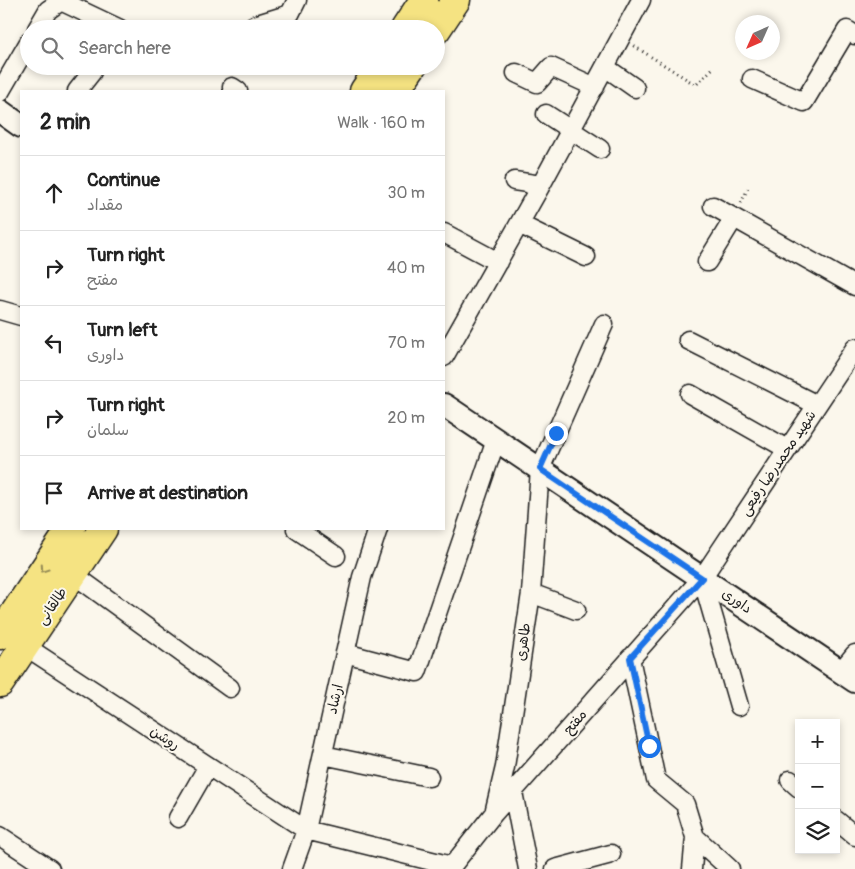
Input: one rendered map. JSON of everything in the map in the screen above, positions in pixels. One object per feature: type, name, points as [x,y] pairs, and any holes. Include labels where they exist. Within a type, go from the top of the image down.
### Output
[{"type":"main road","points":[[411,20],[424,0]]},
{"type":"main road","points":[[443,20],[456,0]]},
{"type":"main road","points":[[365,90],[375,75]]},
{"type":"main road","points":[[396,90],[406,75]]},
{"type":"main road","name":"طالقانی","points":[[0,635],[70,530]]},
{"type":"main road","name":"طالقانی","points":[[0,682],[102,530]]},
{"type":"street","points":[[42,20],[48,10],[61,0],[102,20]]},
{"type":"street","points":[[270,20],[290,14],[297,0]]},
{"type":"street","points":[[445,355],[541,186],[641,0]]},
{"type":"street","points":[[752,79],[804,102],[847,30],[855,36]]},
{"type":"street","points":[[0,92],[20,58]]},
{"type":"street","points":[[516,73],[537,83],[551,67],[595,87]]},
{"type":"street","points":[[605,67],[635,88]]},
{"type":"street","points":[[78,90],[90,75]]},
{"type":"street","points":[[0,111],[20,125]]},
{"type":"street","points":[[546,114],[572,129],[600,149]]},
{"type":"street","points":[[514,181],[541,186]]},
{"type":"street","points":[[713,206],[855,286]]},
{"type":"street","points":[[707,262],[734,218]]},
{"type":"street","points":[[519,224],[586,258]]},
{"type":"street","points":[[445,235],[498,262]]},
{"type":"street","points":[[0,310],[20,316]]},
{"type":"street","name":"طاهری","points":[[494,813],[505,767],[530,593],[540,469],[604,324]]},
{"type":"street","points":[[688,340],[817,405]]},
{"type":"street","name":"شهید محمدرضا رفیعی","points":[[702,578],[855,348]]},
{"type":"street","points":[[690,394],[787,449]]},
{"type":"street","name":"داوری","points":[[445,406],[848,676]]},
{"type":"street","points":[[345,653],[417,672],[496,440]]},
{"type":"street","points":[[297,530],[336,556]]},
{"type":"street","name":"ارشاد","points":[[292,869],[306,830],[362,578],[378,530]]},
{"type":"street","points":[[73,574],[230,688]]},
{"type":"street","points":[[702,578],[739,706]]},
{"type":"street","name":"مفتح","points":[[452,868],[494,813],[702,578]]},
{"type":"street","points":[[530,593],[576,610]]},
{"type":"street","name":"روشن","points":[[24,646],[306,830],[452,868]]},
{"type":"street","points":[[848,676],[855,654]]},
{"type":"street","points":[[630,658],[656,780],[685,804],[695,837],[692,869]]},
{"type":"street","points":[[322,755],[429,777]]},
{"type":"street","points":[[178,818],[208,766]]},
{"type":"street","points":[[513,792],[528,869]]},
{"type":"street","points":[[840,823],[855,836]]},
{"type":"street","points":[[0,836],[50,869]]},
{"type":"street","points":[[695,837],[730,869]]},
{"type":"street","points":[[555,869],[611,854]]},
{"type":"path","points":[[621,38],[696,85],[714,67]]},
{"type":"route","points":[[556,433],[540,469],[702,578],[630,658],[649,746]]}]
